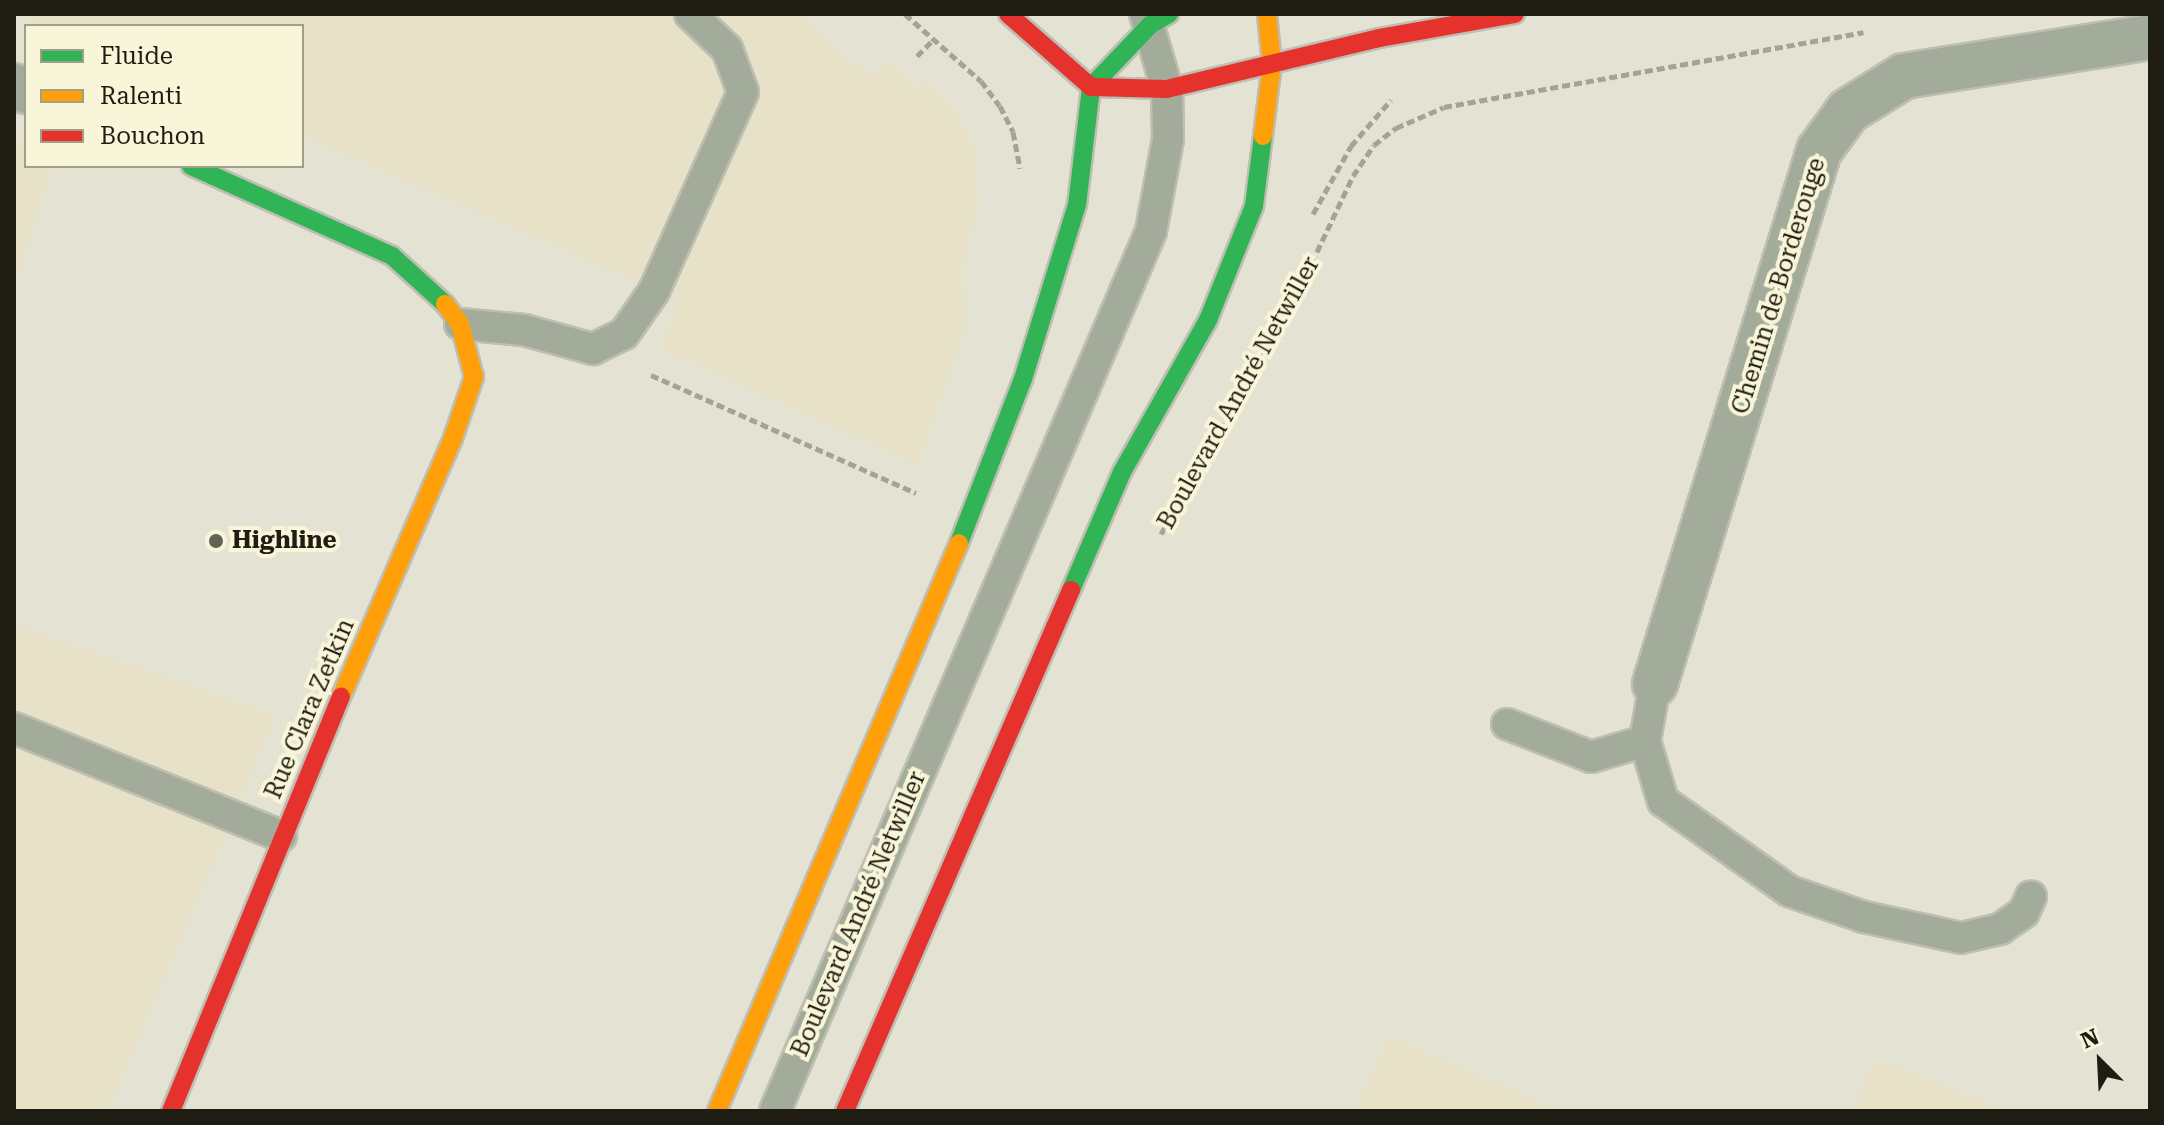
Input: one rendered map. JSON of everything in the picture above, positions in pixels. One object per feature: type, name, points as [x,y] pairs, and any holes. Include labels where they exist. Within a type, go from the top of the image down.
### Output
[{"type":"street","points":[[1008,14],[1091,87],[1167,89],[1515,14]]},
{"type":"street","points":[[845,1111],[1122,472],[1208,320],[1254,206],[1272,64],[1267,14]]},
{"type":"street","name":"Boulevard André Netwiller","points":[[1091,87],[1155,18]]},
{"type":"street","name":"Chemin de Borderouge","points":[[1655,684],[1819,151],[1848,111],[1904,76],[2059,32],[2150,37]]},
{"type":"street","points":[[717,1111],[961,537],[1023,379],[1077,205],[1091,87]]},
{"type":"street","points":[[195,168],[392,256],[433,288],[460,324]]},
{"type":"street","name":"Rue Clara Zetkin","points":[[171,1111],[228,979],[281,836],[453,438],[474,377],[460,324]]},
{"type":"lane","points":[[460,324],[524,330],[593,349],[624,334],[654,291],[743,92],[727,49],[690,14]]},
{"type":"lane","name":"Boulevard André Netwiller","points":[[775,1111],[1147,242],[1163,181],[1167,89],[1155,18]]},
{"type":"lane","points":[[1655,684],[1645,741],[1663,801],[1789,891],[1864,917],[1961,938],[2000,929],[2024,912],[2031,896]]},
{"type":"lane","points":[[1507,724],[1591,757],[1645,741]]},
{"type":"lane","points":[[14,728],[281,836]]},
{"type":"path","points":[[905,14],[981,81],[1000,106],[1013,132],[1020,172]]},
{"type":"path","name":"Boulevard André Netwiller","points":[[1158,541],[1286,317],[1353,176],[1374,145],[1419,114],[1867,31]]},
{"type":"path","points":[[917,56],[933,40]]},
{"type":"path","points":[[593,349],[923,496]]},
{"type":"shaded area","points":[[20,14],[800,14],[870,78],[889,58],[919,89],[927,82],[954,108],[976,151],[979,202],[962,266],[966,325],[918,465],[661,349],[679,300],[304,137],[304,24],[43,24]]},
{"type":"shaded area","points":[[14,138],[24,143],[24,168],[51,168],[14,289]]},
{"type":"shaded area","points":[[14,624],[276,715],[108,1111],[14,1111]]},
{"type":"shaded area","points":[[1389,1036],[1561,1111],[1354,1111]]},
{"type":"shaded area","points":[[1876,1059],[2009,1111],[1852,1111]]},
{"type":"traffic: fast","points":[[959,543],[1023,379],[1077,205],[1091,87],[1150,25],[1169,14]]},
{"type":"traffic: fast","points":[[1071,590],[1122,472],[1208,320],[1254,206],[1263,136]]},
{"type":"traffic: fast","points":[[195,168],[392,256],[445,304]]},
{"type":"traffic: slow","points":[[1263,136],[1272,64],[1267,14]]},
{"type":"traffic: slow","points":[[341,697],[453,438],[474,377],[460,324],[445,304]]},
{"type":"traffic: slow","points":[[717,1111],[959,543]]},
{"type":"traffic: jam","points":[[1008,14],[1091,87]]},
{"type":"traffic: jam","points":[[1091,87],[1167,89],[1379,38],[1515,14]]},
{"type":"traffic: jam","points":[[845,1111],[1071,590]]},
{"type":"traffic: jam","points":[[171,1111],[341,697]]},
{"type":"place","name":"Highline","points":[[216,541]]}]
